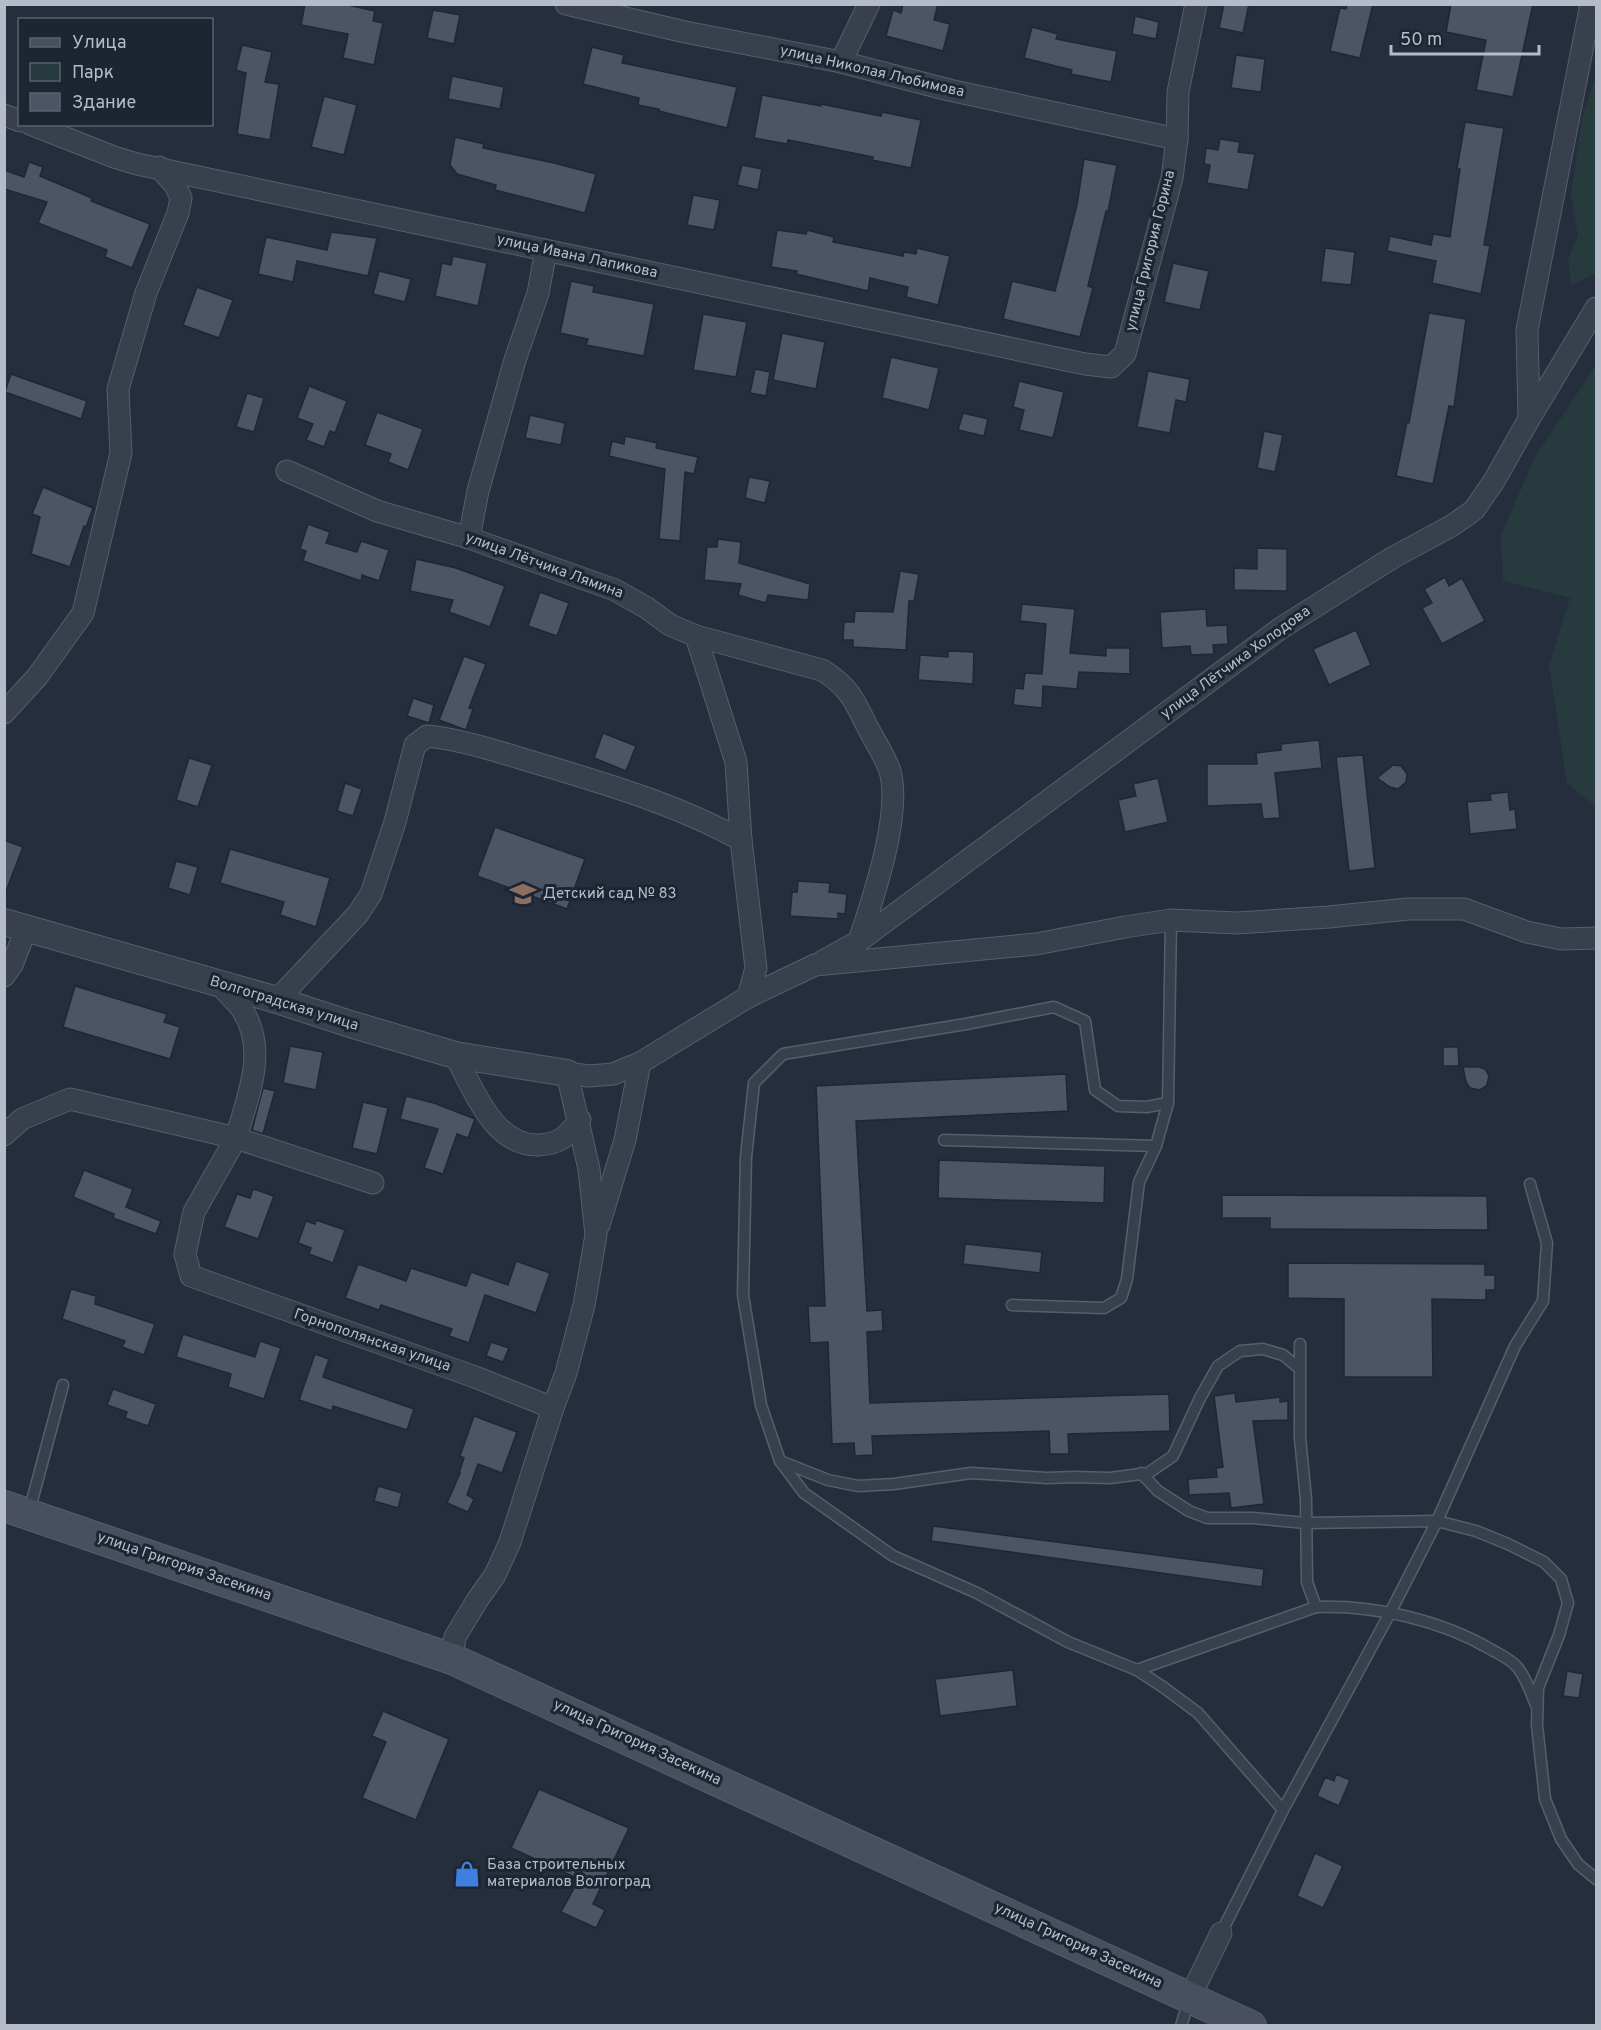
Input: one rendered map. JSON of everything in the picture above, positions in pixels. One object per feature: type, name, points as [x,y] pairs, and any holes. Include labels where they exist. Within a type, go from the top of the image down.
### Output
[{"type":"main road","name":"улица Григория Засекина","points":[[16,1510],[452,1659],[1251,2025]]},
{"type":"street","name":"улица Николая Любимова","points":[[566,4],[685,32],[841,62],[948,90],[1177,139]]},
{"type":"street","points":[[841,62],[869,4]]},
{"type":"street","name":"улица Григория Горина","points":[[1125,354],[1172,178],[1177,139],[1178,92],[1196,4]]},
{"type":"street","points":[[1529,419],[1527,367],[1529,321],[1591,4]]},
{"type":"street","name":"улица Ивана Лапикова","points":[[35,126],[137,164],[1085,364],[1111,367],[1125,354]]},
{"type":"street","points":[[159,167],[175,185],[181,198],[178,213]]},
{"type":"street","points":[[4,713],[37,677],[83,614],[121,453],[118,389],[147,293],[178,213],[192,189],[200,184],[221,181]]},
{"type":"street","points":[[469,538],[481,480],[515,360],[538,293],[546,251]]},
{"type":"street","name":"улица Лётчика Холодова","points":[[567,1073],[589,1076],[613,1074],[640,1063],[748,996],[860,941],[1281,628],[1392,558],[1453,525],[1474,510],[1494,482],[1596,308]]},
{"type":"street","name":"улица Лётчика Лямина","points":[[287,471],[377,511],[469,538],[615,590],[670,625],[696,636],[822,670],[840,681],[854,699],[890,771],[893,806],[878,884],[860,941]]},
{"type":"street","points":[[696,636],[736,762],[741,840],[756,968],[748,996]]},
{"type":"street","points":[[277,1000],[358,914],[371,894],[395,822],[415,746],[427,736],[448,738],[624,790],[684,811],[741,840]]},
{"type":"street","points":[[815,965],[1036,944],[1171,920],[1237,923],[1408,909],[1464,909],[1527,932],[1561,939],[1596,938]]},
{"type":"street","points":[[4,976],[12,965],[15,925]]},
{"type":"street","name":"Волгоградская улица","points":[[15,925],[277,1000],[455,1055],[567,1073]]},
{"type":"street","points":[[219,984],[241,1008],[256,1040],[255,1072],[236,1138]]},
{"type":"street","points":[[455,1055],[493,1123],[508,1138],[529,1145],[552,1144],[566,1137],[580,1120]]},
{"type":"street","points":[[452,1659],[455,1637],[495,1575],[510,1542],[566,1373],[584,1305],[596,1235],[625,1140],[640,1063]]},
{"type":"street","points":[[567,1073],[580,1120],[589,1169],[596,1235]]},
{"type":"street","points":[[4,1135],[22,1119],[70,1099],[236,1138],[373,1183]]},
{"type":"street","name":"Горнополянская улица","points":[[236,1138],[194,1212],[185,1254],[191,1276],[475,1377],[553,1408]]},
{"type":"street","points":[[1190,1997],[1221,1933]]},
{"type":"lane","points":[[1012,1305],[1104,1308],[1121,1298],[1127,1280],[1139,1182],[1156,1146],[1168,1103],[1171,920]]},
{"type":"lane","points":[[1168,1103],[1146,1107],[1119,1106],[1095,1090],[1085,1021],[1054,1007],[783,1054],[754,1083],[746,1157],[743,1295],[761,1405],[780,1461],[804,1493],[893,1556],[977,1593],[1068,1642],[1137,1670],[1198,1713],[1283,1810]]},
{"type":"lane","points":[[944,1140],[1156,1146]]},
{"type":"lane","points":[[1221,1933],[1283,1810],[1437,1521],[1515,1346],[1543,1301],[1547,1242],[1530,1184]]},
{"type":"lane","points":[[1300,1344],[1300,1438],[1306,1523],[1307,1582],[1316,1607]]},
{"type":"lane","points":[[780,1461],[828,1480],[858,1486],[894,1484],[971,1473],[1110,1479],[1148,1473],[1173,1456],[1218,1366],[1240,1352],[1263,1349],[1283,1355],[1300,1369]]},
{"type":"lane","points":[[16,1510],[63,1385]]},
{"type":"lane","points":[[1141,1473],[1165,1496],[1207,1518],[1253,1518],[1306,1523],[1437,1521],[1476,1531],[1544,1562],[1561,1579],[1568,1603],[1559,1635],[1538,1688],[1540,1765],[1545,1799],[1561,1839],[1578,1864],[1596,1879]]},
{"type":"lane","points":[[1137,1670],[1316,1607],[1344,1606],[1390,1613],[1441,1626],[1477,1641],[1518,1667],[1538,1708]]},
{"type":"lane","points":[[1181,2025],[1190,1997]]},
{"type":"green space","points":[[1596,79],[1596,273],[1571,286],[1568,259],[1578,235],[1571,195],[1582,118]]},
{"type":"green space","points":[[1596,365],[1596,807],[1567,783],[1549,665],[1570,598],[1503,581],[1501,535],[1535,457]]},
{"type":"building","points":[[305,4],[343,4],[375,11],[373,21],[383,23],[374,65],[343,58],[348,34],[301,25]]},
{"type":"building","points":[[903,4],[938,4],[934,20],[950,24],[943,51],[886,36],[893,10],[901,13]]},
{"type":"building","points":[[1224,4],[1249,4],[1243,33],[1219,28]]},
{"type":"building","points":[[1347,4],[1373,4],[1360,58],[1330,51],[1340,8],[1346,9]]},
{"type":"building","points":[[1451,4],[1533,4],[1513,97],[1476,90],[1486,40],[1446,32]]},
{"type":"building","points":[[433,10],[460,15],[454,44],[427,38]]},
{"type":"building","points":[[1135,16],[1159,22],[1156,39],[1132,34]]},
{"type":"building","points":[[1032,27],[1058,34],[1056,39],[1117,51],[1111,82],[1071,74],[1072,70],[1024,58]]},
{"type":"building","points":[[242,45],[272,52],[265,82],[279,84],[270,140],[237,134],[246,73],[236,70]]},
{"type":"building","points":[[592,47],[624,55],[622,63],[737,87],[727,128],[638,105],[639,98],[583,84]]},
{"type":"building","points":[[1236,55],[1265,59],[1261,92],[1231,88]]},
{"type":"building","points":[[452,76],[504,87],[500,109],[448,99]]},
{"type":"building","points":[[762,95],[881,116],[882,112],[921,120],[911,168],[872,160],[873,157],[788,140],[787,144],[754,138]]},
{"type":"building","points":[[324,96],[357,105],[344,155],[311,147]]},
{"type":"building","points":[[1465,122],[1504,128],[1484,245],[1490,246],[1481,294],[1432,283],[1436,261],[1387,251],[1390,236],[1431,245],[1433,234],[1450,237],[1460,169],[1457,169]]},
{"type":"building","points":[[455,137],[484,144],[483,148],[596,174],[585,213],[495,190],[496,185],[457,174],[450,165]]},
{"type":"building","points":[[1220,139],[1240,142],[1238,152],[1255,154],[1248,190],[1207,183],[1210,165],[1204,164],[1206,148],[1218,150]]},
{"type":"building","points":[[1084,159],[1117,165],[1108,212],[1106,211],[1088,286],[1093,288],[1080,337],[1003,319],[1012,281],[1055,291],[1077,205]]},
{"type":"building","points":[[29,162],[43,167],[40,176],[92,198],[91,201],[150,224],[132,268],[105,257],[107,250],[38,223],[47,202],[4,189],[4,170],[24,177]]},
{"type":"building","points":[[742,165],[762,169],[758,190],[737,185]]},
{"type":"building","points":[[693,195],[720,200],[714,230],[687,225]]},
{"type":"building","points":[[777,230],[806,234],[807,230],[834,237],[833,242],[903,256],[904,252],[916,254],[917,248],[950,256],[938,305],[906,297],[908,287],[870,278],[868,291],[796,274],[797,271],[771,267]]},
{"type":"building","points":[[331,232],[377,238],[368,276],[297,261],[293,282],[258,274],[266,237],[327,250]]},
{"type":"building","points":[[1325,248],[1355,252],[1351,285],[1321,282]]},
{"type":"building","points":[[453,256],[487,263],[478,306],[435,296],[442,263],[451,265]]},
{"type":"building","points":[[1173,263],[1209,271],[1200,310],[1164,302]]},
{"type":"building","points":[[379,271],[411,279],[405,302],[373,294]]},
{"type":"building","points":[[571,281],[594,286],[593,292],[654,304],[644,356],[586,345],[588,339],[560,333]]},
{"type":"building","points":[[197,287],[233,300],[219,338],[183,325]]},
{"type":"building","points":[[1429,313],[1466,319],[1454,407],[1449,406],[1433,484],[1396,476],[1407,422],[1409,423]]},
{"type":"building","points":[[703,314],[747,322],[736,377],[693,370]]},
{"type":"building","points":[[782,333],[825,342],[816,389],[773,380]]},
{"type":"building","points":[[891,357],[939,368],[929,410],[882,398]]},
{"type":"building","points":[[755,369],[770,372],[766,396],[750,393]]},
{"type":"building","points":[[1148,371],[1190,379],[1186,402],[1176,400],[1170,433],[1137,427]]},
{"type":"building","points":[[11,374],[87,401],[81,419],[5,392]]},
{"type":"building","points":[[1019,381],[1064,392],[1053,438],[1019,430],[1024,410],[1013,407]]},
{"type":"building","points":[[309,386],[347,401],[335,433],[330,431],[324,447],[306,440],[313,424],[297,418]]},
{"type":"building","points":[[247,393],[264,398],[254,432],[236,427]]},
{"type":"building","points":[[377,412],[423,429],[408,470],[388,462],[391,454],[365,445]]},
{"type":"building","points":[[963,413],[988,419],[984,436],[958,430]]},
{"type":"building","points":[[530,415],[565,423],[561,445],[525,438]]},
{"type":"building","points":[[1264,431],[1283,435],[1275,472],[1257,468]]},
{"type":"building","points":[[625,436],[657,443],[656,448],[698,457],[694,474],[685,472],[680,541],[659,539],[665,469],[609,456],[612,441],[624,444]]},
{"type":"building","points":[[749,477],[770,481],[765,503],[745,498]]},
{"type":"building","points":[[43,487],[93,508],[86,527],[84,526],[70,567],[31,554],[40,517],[32,514]]},
{"type":"building","points":[[308,524],[330,532],[326,543],[357,552],[361,541],[389,550],[379,581],[362,575],[361,581],[303,561],[306,551],[300,549]]},
{"type":"building","points":[[718,539],[741,542],[739,563],[810,584],[808,600],[768,595],[766,603],[738,595],[741,584],[704,580],[707,547],[717,547]]},
{"type":"building","points":[[1257,548],[1287,549],[1287,591],[1234,590],[1234,568],[1257,569]]},
{"type":"building","points":[[416,559],[456,568],[505,586],[490,627],[449,612],[453,600],[410,591]]},
{"type":"building","points":[[900,571],[919,574],[914,601],[909,601],[906,650],[853,647],[853,640],[843,640],[844,622],[854,622],[855,611],[893,612]]},
{"type":"building","points":[[1445,577],[1449,586],[1462,578],[1485,621],[1442,644],[1422,608],[1432,603],[1424,589]]},
{"type":"building","points":[[540,592],[569,603],[557,636],[528,626]]},
{"type":"building","points":[[1022,604],[1075,609],[1070,653],[1106,656],[1106,648],[1130,648],[1130,674],[1079,672],[1077,689],[1043,686],[1042,708],[1013,705],[1015,688],[1023,689],[1025,673],[1042,674],[1046,624],[1020,621]]},
{"type":"building","points":[[1206,609],[1207,626],[1227,625],[1228,644],[1213,645],[1214,654],[1191,655],[1190,646],[1162,648],[1160,612]]},
{"type":"building","points":[[1356,630],[1371,665],[1329,685],[1313,649]]},
{"type":"building","points":[[948,651],[974,652],[973,684],[918,680],[920,655],[948,657]]},
{"type":"building","points":[[464,656],[486,664],[469,708],[473,709],[466,730],[439,720]]},
{"type":"building","points":[[413,698],[434,705],[429,723],[407,716]]},
{"type":"building","points":[[603,733],[636,746],[626,771],[594,758]]},
{"type":"building","points":[[1319,740],[1322,768],[1275,773],[1280,818],[1263,819],[1261,804],[1207,806],[1207,764],[1257,764],[1256,753],[1281,750],[1281,744]]},
{"type":"building","points":[[1363,755],[1375,868],[1349,871],[1336,757]]},
{"type":"building","points":[[189,758],[212,765],[198,807],[176,800]]},
{"type":"building","points":[[1393,765],[1401,766],[1407,774],[1406,782],[1398,789],[1390,787],[1377,778]]},
{"type":"building","points":[[1158,778],[1168,822],[1125,832],[1118,800],[1136,796],[1133,784]]},
{"type":"building","points":[[345,783],[362,789],[353,816],[337,811]]},
{"type":"building","points":[[1508,792],[1510,810],[1515,809],[1517,829],[1470,834],[1467,802],[1491,800],[1490,794]]},
{"type":"building","points":[[495,827],[585,859],[567,909],[477,876]]},
{"type":"building","points":[[4,840],[23,847],[6,891],[4,891]]},
{"type":"building","points":[[230,849],[330,878],[316,927],[280,915],[284,902],[220,883]]},
{"type":"building","points":[[176,861],[198,867],[190,895],[168,888]]},
{"type":"building","points":[[798,881],[830,883],[829,892],[847,894],[845,914],[838,913],[838,919],[790,916],[792,892],[797,892]]},
{"type":"building","points":[[75,986],[167,1014],[164,1022],[180,1027],[170,1059],[63,1027]]},
{"type":"building","points":[[290,1046],[323,1052],[316,1090],[283,1083]]},
{"type":"building","points":[[1443,1047],[1458,1047],[1459,1066],[1443,1066]]},
{"type":"building","points":[[1463,1067],[1485,1069],[1489,1076],[1487,1085],[1480,1090],[1470,1088],[1466,1082]]},
{"type":"building","points":[[1066,1074],[1068,1111],[856,1121],[867,1311],[882,1310],[883,1331],[867,1332],[870,1403],[1169,1394],[1170,1431],[1068,1434],[1069,1454],[1050,1454],[1049,1431],[872,1436],[873,1455],[855,1456],[854,1443],[832,1444],[828,1342],[810,1343],[808,1306],[825,1306],[816,1086]]},
{"type":"building","points":[[263,1088],[275,1091],[263,1134],[252,1130]]},
{"type":"building","points":[[406,1096],[434,1103],[475,1119],[468,1138],[457,1134],[443,1174],[424,1168],[438,1129],[400,1119]]},
{"type":"building","points":[[363,1102],[388,1108],[377,1154],[352,1148]]},
{"type":"building","points":[[939,1160],[1105,1166],[1104,1203],[938,1198]]},
{"type":"building","points":[[84,1170],[133,1189],[126,1207],[161,1221],[156,1234],[113,1218],[114,1214],[73,1197]]},
{"type":"building","points":[[253,1189],[274,1196],[258,1239],[224,1227],[237,1194],[250,1198]]},
{"type":"building","points":[[1222,1195],[1487,1196],[1488,1230],[1270,1229],[1270,1218],[1222,1218]]},
{"type":"building","points":[[316,1220],[345,1230],[333,1263],[309,1254],[311,1248],[298,1243],[306,1221],[315,1224]]},
{"type":"building","points":[[965,1244],[1042,1252],[1040,1273],[963,1264]]},
{"type":"building","points":[[516,1261],[550,1273],[536,1313],[485,1295],[469,1343],[449,1336],[452,1329],[381,1305],[379,1310],[345,1298],[358,1264],[406,1281],[411,1268],[466,1286],[471,1272],[508,1285]]},
{"type":"building","points":[[1288,1263],[1485,1264],[1485,1275],[1495,1275],[1495,1290],[1486,1290],[1486,1300],[1432,1299],[1433,1377],[1344,1377],[1344,1299],[1288,1298]]},
{"type":"building","points":[[71,1289],[96,1296],[95,1304],[155,1324],[144,1355],[122,1347],[125,1341],[62,1319]]},
{"type":"building","points":[[183,1334],[255,1357],[260,1341],[281,1348],[264,1399],[228,1387],[231,1374],[176,1357]]},
{"type":"building","points":[[491,1342],[509,1348],[503,1362],[486,1356]]},
{"type":"building","points":[[315,1354],[329,1359],[323,1377],[414,1409],[407,1430],[333,1406],[332,1411],[299,1400]]},
{"type":"building","points":[[113,1389],[156,1404],[148,1426],[125,1418],[127,1412],[107,1405]]},
{"type":"building","points":[[1235,1393],[1236,1402],[1280,1397],[1280,1402],[1288,1401],[1288,1420],[1253,1421],[1264,1504],[1231,1508],[1229,1493],[1189,1495],[1188,1479],[1217,1477],[1216,1468],[1223,1467],[1214,1396]]},
{"type":"building","points":[[474,1416],[517,1432],[502,1473],[478,1464],[467,1495],[474,1499],[468,1512],[447,1503],[460,1473],[464,1458],[460,1456]]},
{"type":"building","points":[[378,1486],[402,1493],[398,1508],[374,1501]]},
{"type":"building","points":[[933,1526],[1264,1569],[1262,1587],[931,1541]]},
{"type":"building","points":[[1013,1670],[1017,1706],[940,1716],[935,1679]]},
{"type":"building","points":[[1567,1671],[1583,1674],[1579,1698],[1563,1696]]},
{"type":"building","points":[[383,1711],[449,1739],[416,1820],[362,1798],[386,1742],[372,1736]]},
{"type":"building","points":[[1336,1774],[1350,1780],[1339,1806],[1317,1796],[1325,1777],[1334,1781]]},
{"type":"building","points":[[539,1789],[629,1828],[593,1904],[605,1910],[596,1928],[561,1912],[579,1879],[511,1848]]},
{"type":"building","points":[[1315,1853],[1343,1866],[1323,1908],[1297,1896]]},
{"type":"place","name":"Детский сад № 83","points":[[523,894]]},
{"type":"place","name":"База строительных материалов Волгоград","points":[[467,1874]]}]
